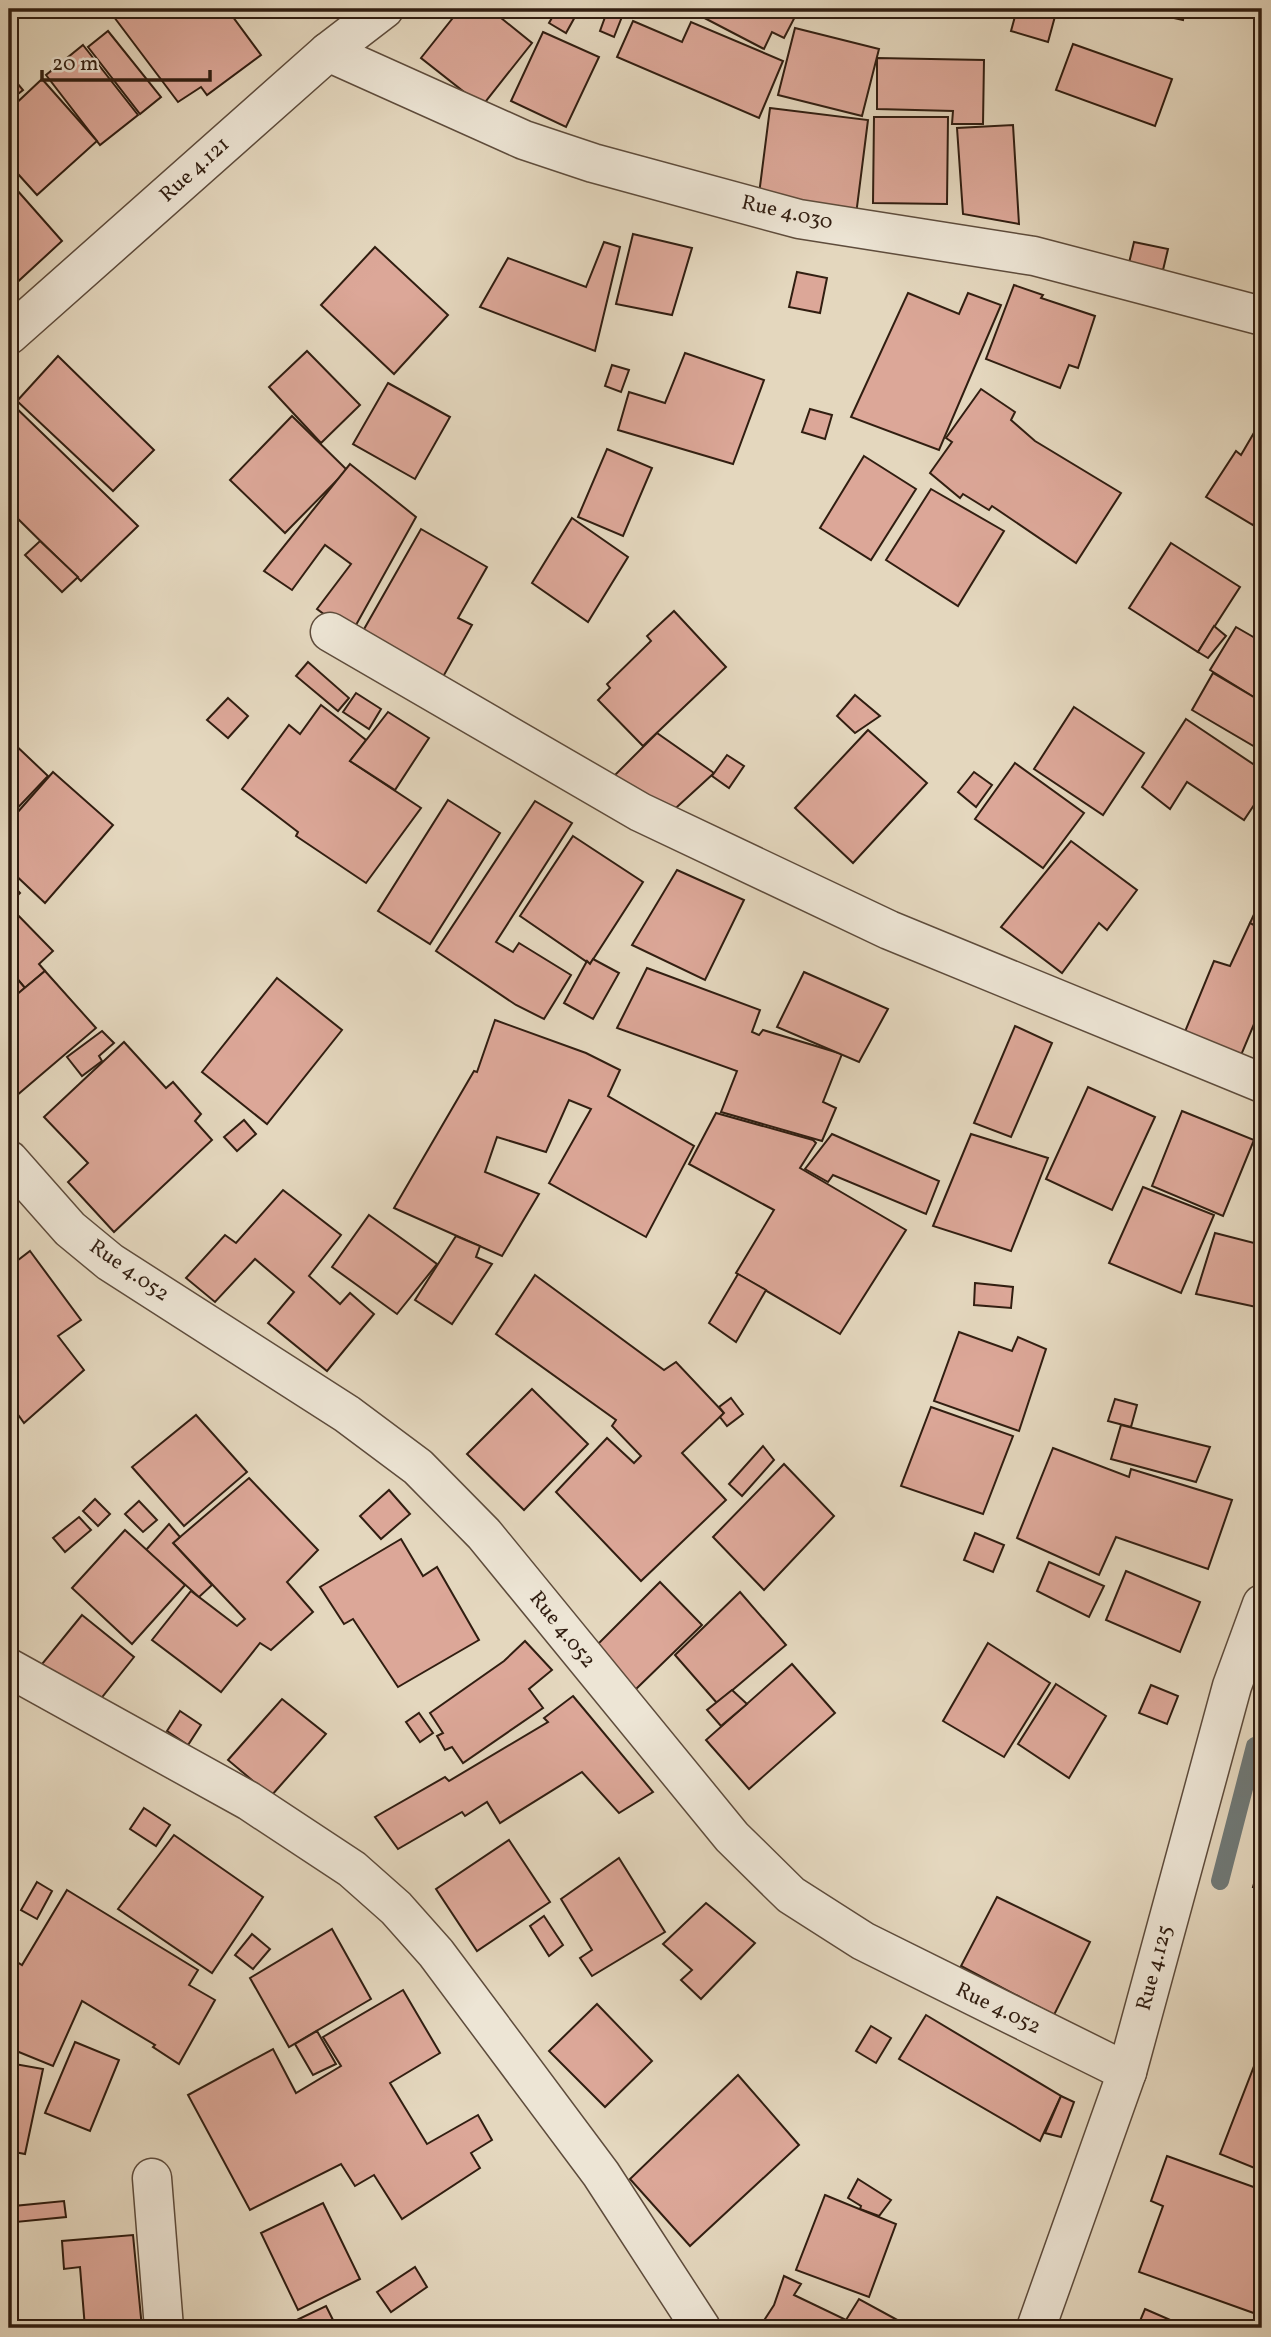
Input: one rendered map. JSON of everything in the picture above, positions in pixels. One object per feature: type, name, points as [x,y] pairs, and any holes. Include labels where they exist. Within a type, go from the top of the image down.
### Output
[{"type":"street","name":"Rue 4.121","points":[[9,335],[328,52],[384,9]]},
{"type":"street","name":"Rue 4.030","points":[[328,52],[524,140],[593,163],[799,219],[1034,256],[1262,316]]},
{"type":"street","points":[[330,632],[640,812],[889,930],[1262,1083]]},
{"type":"street","name":"Rue 4.052","points":[[9,1160],[70,1229],[110,1262],[347,1414],[418,1467],[484,1534],[732,1837],[790,1895],[863,1941],[1127,2073]]},
{"type":"street","name":"Rue 4.125","points":[[1036,2328],[1127,2073],[1232,1686],[1262,1604]]},
{"type":"street","points":[[9,1668],[249,1801],[352,1870],[396,1908],[436,1953],[601,2174],[701,2328]]},
{"type":"street","points":[[152,2178],[164,2328]]},
{"type":"building","points":[[124,9],[227,9],[261,55],[207,95],[201,87],[178,102],[114,17]]},
{"type":"building","points":[[460,9],[490,9],[532,43],[482,106],[421,58]]},
{"type":"building","points":[[557,9],[576,15],[566,33],[549,23]]},
{"type":"building","points":[[608,9],[625,9],[614,37],[600,31]]},
{"type":"building","points":[[799,9],[784,38],[772,32],[764,49],[691,11]]},
{"type":"building","points":[[1017,9],[1057,9],[1048,42],[1011,31]]},
{"type":"building","points":[[1157,9],[1185,9],[1183,20],[1156,14]]},
{"type":"building","points":[[633,21],[682,42],[691,22],[783,61],[759,118],[617,57]]},
{"type":"building","points":[[795,28],[879,49],[862,116],[778,95]]},
{"type":"building","points":[[108,31],[161,97],[140,114],[88,47]]},
{"type":"building","points":[[543,32],[599,57],[566,127],[511,101]]},
{"type":"building","points":[[1073,44],[1172,79],[1155,126],[1056,90]]},
{"type":"building","points":[[83,45],[138,115],[100,145],[46,75]]},
{"type":"building","points":[[877,58],[984,60],[983,124],[952,124],[953,111],[877,109]]},
{"type":"building","points":[[12,77],[23,90],[9,101],[9,79]]},
{"type":"building","points":[[42,79],[97,141],[37,195],[9,164],[9,110]]},
{"type":"building","points":[[770,108],[868,120],[856,215],[758,202]]},
{"type":"building","points":[[874,117],[948,117],[947,204],[873,203]]},
{"type":"building","points":[[1013,125],[1019,224],[963,214],[957,128]]},
{"type":"building","points":[[9,181],[62,241],[12,287],[9,284]]},
{"type":"building","points":[[633,234],[692,248],[672,315],[616,304]]},
{"type":"building","points":[[604,242],[620,247],[595,351],[480,307],[508,258],[586,287]]},
{"type":"building","points":[[1134,242],[1168,249],[1163,270],[1129,263]]},
{"type":"building","points":[[375,247],[448,315],[394,374],[321,305]]},
{"type":"building","points":[[797,272],[827,278],[820,313],[789,307]]},
{"type":"building","points":[[1014,285],[1043,295],[1041,298],[1095,316],[1078,368],[1069,365],[1060,388],[986,359]]},
{"type":"building","points":[[908,293],[959,314],[968,293],[1001,305],[939,450],[851,417]]},
{"type":"building","points":[[307,351],[360,405],[321,443],[269,387]]},
{"type":"building","points":[[685,353],[764,380],[733,464],[618,430],[629,392],[665,403]]},
{"type":"building","points":[[58,356],[154,450],[113,491],[17,401]]},
{"type":"building","points":[[612,365],[629,370],[621,392],[605,386]]},
{"type":"building","points":[[388,383],[450,417],[415,479],[353,444]]},
{"type":"building","points":[[981,389],[1015,412],[1011,420],[1035,441],[1121,493],[1076,563],[992,506],[989,510],[963,494],[960,498],[930,473],[952,442],[946,438]]},
{"type":"building","points":[[9,401],[138,526],[81,581],[9,510]]},
{"type":"building","points":[[810,409],[832,415],[825,439],[802,432]]},
{"type":"building","points":[[292,416],[347,470],[285,533],[230,480]]},
{"type":"building","points":[[1262,419],[1262,509],[1253,525],[1206,497],[1236,451],[1241,455]]},
{"type":"building","points":[[607,449],[652,468],[623,536],[578,517]]},
{"type":"building","points":[[864,456],[916,489],[871,560],[820,528]]},
{"type":"building","points":[[350,464],[416,517],[351,634],[317,609],[351,564],[325,545],[292,590],[264,571]]},
{"type":"building","points":[[931,489],[1004,531],[958,606],[886,560]]},
{"type":"building","points":[[572,518],[628,557],[588,622],[532,583]]},
{"type":"building","points":[[421,529],[487,567],[458,618],[472,625],[439,684],[359,638]]},
{"type":"building","points":[[40,541],[78,577],[62,592],[25,555]]},
{"type":"building","points":[[1171,543],[1240,587],[1198,652],[1129,608]]},
{"type":"building","points":[[674,611],[726,667],[643,746],[598,700],[610,688],[607,684],[651,641],[647,636]]},
{"type":"building","points":[[1214,626],[1226,636],[1208,658],[1198,652]]},
{"type":"building","points":[[1236,627],[1262,642],[1262,702],[1210,670]]},
{"type":"building","points":[[308,662],[349,698],[338,711],[296,676]]},
{"type":"building","points":[[1213,673],[1262,702],[1262,751],[1192,710]]},
{"type":"building","points":[[356,693],[381,709],[369,729],[343,712]]},
{"type":"building","points":[[855,695],[880,716],[855,733],[837,716]]},
{"type":"building","points":[[228,698],[248,716],[228,738],[207,720]]},
{"type":"building","points":[[321,705],[366,740],[350,761],[421,808],[366,883],[296,836],[298,832],[242,789],[289,725],[300,734]]},
{"type":"building","points":[[1074,707],[1144,753],[1103,815],[1034,769]]},
{"type":"building","points":[[388,712],[429,738],[395,790],[350,761]]},
{"type":"building","points":[[1186,719],[1262,770],[1262,793],[1244,820],[1187,782],[1170,809],[1142,787]]},
{"type":"building","points":[[868,730],[927,783],[853,863],[795,808]]},
{"type":"building","points":[[657,733],[714,773],[666,817],[611,779]]},
{"type":"building","points":[[9,739],[48,776],[9,817]]},
{"type":"building","points":[[727,755],[744,766],[729,788],[712,776]]},
{"type":"building","points":[[1015,763],[1084,813],[1043,868],[975,819]]},
{"type":"building","points":[[53,772],[113,825],[45,903],[9,869],[9,822]]},
{"type":"building","points":[[974,772],[992,785],[976,807],[958,792]]},
{"type":"building","points":[[448,800],[500,833],[430,944],[378,911]]},
{"type":"building","points":[[535,801],[572,823],[496,942],[513,952],[519,943],[571,975],[544,1019],[516,1005],[436,951]]},
{"type":"building","points":[[573,836],[643,882],[590,964],[520,916]]},
{"type":"building","points":[[1071,841],[1137,890],[1107,930],[1099,923],[1062,973],[1001,927]]},
{"type":"building","points":[[677,870],[744,900],[705,980],[632,945]]},
{"type":"building","points":[[9,881],[20,893],[9,904]]},
{"type":"building","points":[[1262,897],[1262,930],[1250,923]]},
{"type":"building","points":[[9,906],[53,951],[39,964],[45,971],[25,988],[9,969]]},
{"type":"building","points":[[1250,923],[1262,930],[1262,1005],[1239,1060],[1184,1034],[1214,961],[1230,966]]},
{"type":"building","points":[[593,959],[619,973],[593,1019],[564,1003],[587,961],[590,964]]},
{"type":"building","points":[[647,968],[760,1010],[752,1032],[759,1035],[763,1030],[842,1054],[823,1102],[836,1108],[822,1141],[721,1112],[737,1071],[617,1028]]},
{"type":"building","points":[[9,969],[25,988],[9,1001]]},
{"type":"building","points":[[45,971],[96,1028],[9,1102],[9,1001]]},
{"type":"building","points":[[804,972],[888,1009],[859,1062],[777,1027]]},
{"type":"building","points":[[277,978],[342,1030],[267,1124],[202,1072]]},
{"type":"building","points":[[495,1020],[586,1053],[620,1070],[608,1096],[694,1146],[646,1237],[549,1183],[591,1109],[569,1100],[546,1152],[497,1137],[485,1172],[539,1194],[502,1256],[394,1208],[474,1071],[477,1072]]},
{"type":"building","points":[[1015,1026],[1052,1043],[1011,1137],[974,1123]]},
{"type":"building","points":[[102,1031],[114,1043],[99,1056],[102,1061],[82,1076],[67,1057]]},
{"type":"building","points":[[124,1042],[166,1088],[173,1082],[201,1114],[195,1121],[212,1140],[114,1232],[68,1182],[88,1163],[44,1117]]},
{"type":"building","points":[[1088,1087],[1155,1117],[1112,1210],[1046,1179]]},
{"type":"building","points":[[1182,1111],[1254,1140],[1223,1216],[1152,1186]]},
{"type":"building","points":[[716,1113],[813,1140],[816,1143],[800,1168],[906,1230],[840,1334],[736,1273],[774,1210],[689,1164]]},
{"type":"building","points":[[244,1120],[256,1134],[237,1151],[224,1137]]},
{"type":"building","points":[[832,1134],[939,1181],[926,1214],[833,1175],[828,1182],[805,1169]]},
{"type":"building","points":[[971,1134],[1048,1158],[1011,1251],[933,1226]]},
{"type":"building","points":[[1143,1187],[1214,1215],[1181,1293],[1109,1263]]},
{"type":"building","points":[[283,1190],[341,1235],[309,1276],[340,1304],[350,1293],[374,1314],[327,1371],[268,1323],[294,1292],[255,1259],[215,1302],[186,1278],[225,1235],[236,1243]]},
{"type":"building","points":[[369,1215],[437,1264],[397,1314],[332,1267]]},
{"type":"building","points":[[1215,1233],[1262,1245],[1261,1308],[1196,1294]]},
{"type":"building","points":[[456,1236],[480,1246],[476,1257],[492,1264],[452,1324],[415,1300]]},
{"type":"building","points":[[30,1251],[81,1320],[58,1336],[84,1370],[24,1423],[9,1402],[9,1267]]},
{"type":"building","points":[[738,1274],[766,1290],[736,1342],[709,1323]]},
{"type":"building","points":[[535,1275],[664,1370],[676,1362],[724,1413],[682,1453],[726,1500],[641,1581],[556,1492],[607,1438],[634,1463],[641,1456],[612,1426],[616,1420],[496,1334]]},
{"type":"building","points":[[975,1283],[1013,1287],[1011,1308],[974,1305]]},
{"type":"building","points":[[959,1332],[1012,1351],[1018,1337],[1046,1349],[1019,1431],[934,1401]]},
{"type":"building","points":[[532,1389],[588,1444],[524,1510],[467,1454]]},
{"type":"building","points":[[731,1398],[743,1414],[727,1426],[720,1417],[724,1413],[719,1407]]},
{"type":"building","points":[[1115,1399],[1137,1405],[1131,1427],[1108,1421]]},
{"type":"building","points":[[931,1407],[1013,1436],[983,1514],[901,1486]]},
{"type":"building","points":[[196,1415],[247,1472],[184,1526],[132,1467]]},
{"type":"building","points":[[1121,1425],[1210,1447],[1196,1482],[1111,1459]]},
{"type":"building","points":[[763,1446],[774,1460],[742,1496],[729,1484]]},
{"type":"building","points":[[1053,1448],[1129,1477],[1131,1469],[1232,1500],[1208,1569],[1116,1537],[1099,1575],[1017,1538]]},
{"type":"building","points":[[784,1464],[834,1516],[764,1590],[713,1537]]},
{"type":"building","points":[[249,1478],[318,1550],[287,1582],[313,1612],[271,1650],[260,1643],[221,1692],[152,1640],[191,1591],[237,1626],[245,1619],[173,1543]]},
{"type":"building","points":[[389,1490],[410,1514],[381,1539],[360,1516]]},
{"type":"building","points":[[95,1499],[110,1514],[98,1526],[83,1511]]},
{"type":"building","points":[[139,1501],[157,1520],[143,1532],[125,1514]]},
{"type":"building","points":[[79,1517],[91,1530],[65,1552],[53,1538]]},
{"type":"building","points":[[169,1524],[180,1537],[173,1543],[212,1585],[199,1597],[146,1550]]},
{"type":"building","points":[[125,1530],[185,1585],[132,1644],[72,1588]]},
{"type":"building","points":[[975,1533],[1004,1545],[993,1572],[964,1560]]},
{"type":"building","points":[[401,1539],[423,1576],[437,1567],[479,1640],[398,1687],[353,1619],[344,1624],[320,1587]]},
{"type":"building","points":[[1049,1562],[1104,1586],[1089,1617],[1037,1591]]},
{"type":"building","points":[[1126,1571],[1200,1602],[1180,1652],[1106,1620]]},
{"type":"building","points":[[660,1582],[702,1625],[635,1690],[597,1645]]},
{"type":"building","points":[[740,1592],[786,1645],[717,1703],[675,1655]]},
{"type":"building","points":[[82,1615],[134,1657],[95,1706],[42,1664]]},
{"type":"building","points":[[525,1641],[552,1670],[529,1689],[543,1708],[463,1763],[452,1747],[445,1750],[437,1736],[443,1733],[430,1713],[504,1661]]},
{"type":"building","points":[[988,1643],[1050,1683],[1004,1757],[943,1721]]},
{"type":"building","points":[[792,1664],[835,1713],[749,1789],[706,1740]]},
{"type":"building","points":[[1056,1684],[1106,1716],[1069,1778],[1018,1744]]},
{"type":"building","points":[[1151,1685],[1178,1696],[1167,1724],[1139,1713]]},
{"type":"building","points":[[732,1690],[747,1704],[721,1726],[707,1710]]},
{"type":"building","points":[[573,1696],[653,1792],[619,1813],[582,1772],[500,1823],[487,1802],[465,1816],[462,1812],[398,1849],[375,1817],[445,1777],[449,1781],[548,1722],[544,1718]]},
{"type":"building","points":[[282,1699],[326,1734],[271,1796],[228,1760]]},
{"type":"building","points":[[180,1711],[201,1725],[188,1745],[167,1731]]},
{"type":"building","points":[[419,1713],[433,1733],[420,1742],[406,1722]]},
{"type":"building","points":[[144,1808],[170,1825],[156,1846],[130,1829]]},
{"type":"building","points":[[174,1835],[263,1897],[212,1973],[118,1909]]},
{"type":"building","points":[[509,1840],[550,1902],[477,1951],[436,1889]]},
{"type":"building","points":[[1262,1856],[1262,1890],[1253,1887]]},
{"type":"building","points":[[619,1858],[665,1932],[592,1976],[580,1958],[592,1950],[561,1899]]},
{"type":"building","points":[[37,1882],[52,1891],[37,1919],[21,1910]]},
{"type":"building","points":[[67,1890],[198,1970],[189,1985],[215,2000],[179,2064],[153,2047],[155,2045],[82,2001],[53,2066],[9,2048],[9,1957],[22,1965]]},
{"type":"building","points":[[997,1897],[1090,1942],[1054,2015],[961,1966]]},
{"type":"building","points":[[706,1903],[755,1943],[701,1999],[681,1980],[692,1970],[663,1944]]},
{"type":"building","points":[[544,1916],[563,1945],[549,1956],[530,1926]]},
{"type":"building","points":[[332,1929],[371,1999],[289,2047],[250,1978]]},
{"type":"building","points":[[252,1934],[270,1949],[253,1969],[235,1955]]},
{"type":"building","points":[[403,1990],[440,2053],[390,2083],[427,2144],[478,2115],[492,2140],[471,2153],[480,2168],[402,2219],[374,2175],[355,2186],[341,2164],[250,2210],[188,2095],[273,2049],[296,2093],[341,2066],[323,2037]]},
{"type":"building","points":[[597,2004],[652,2061],[605,2107],[549,2051]]},
{"type":"building","points":[[926,2015],[1061,2096],[1040,2141],[899,2059]]},
{"type":"building","points":[[871,2026],[891,2038],[876,2063],[856,2051]]},
{"type":"building","points":[[317,2031],[336,2064],[313,2075],[295,2044]]},
{"type":"building","points":[[75,2042],[119,2060],[90,2131],[45,2113]]},
{"type":"building","points":[[1258,2056],[1262,2058],[1262,2171],[1220,2154]]},
{"type":"building","points":[[9,2063],[43,2069],[25,2154],[9,2151]]},
{"type":"building","points":[[738,2075],[799,2145],[690,2246],[630,2179]]},
{"type":"building","points":[[1061,2096],[1074,2102],[1061,2137],[1045,2133]]},
{"type":"building","points":[[1167,2156],[1262,2190],[1262,2316],[1139,2272],[1163,2206],[1151,2201]]},
{"type":"building","points":[[858,2179],[891,2200],[879,2216],[860,2209],[861,2206],[848,2198]]},
{"type":"building","points":[[825,2195],[896,2224],[869,2297],[796,2270]]},
{"type":"building","points":[[64,2201],[66,2217],[16,2222],[14,2206]]},
{"type":"building","points":[[323,2203],[360,2279],[298,2310],[261,2233]]},
{"type":"building","points":[[133,2235],[142,2328],[85,2328],[80,2267],[64,2269],[62,2241]]},
{"type":"building","points":[[415,2267],[427,2287],[391,2312],[377,2292]]},
{"type":"building","points":[[784,2276],[801,2284],[794,2295],[846,2320],[859,2299],[912,2328],[774,2328],[763,2322],[774,2305]]},
{"type":"building","points":[[326,2306],[337,2328],[280,2328]]},
{"type":"building","points":[[1145,2309],[1175,2322],[1172,2328],[1137,2328]]},
{"type":"waterway","points":[[1220,1881],[1255,1746]]}]
